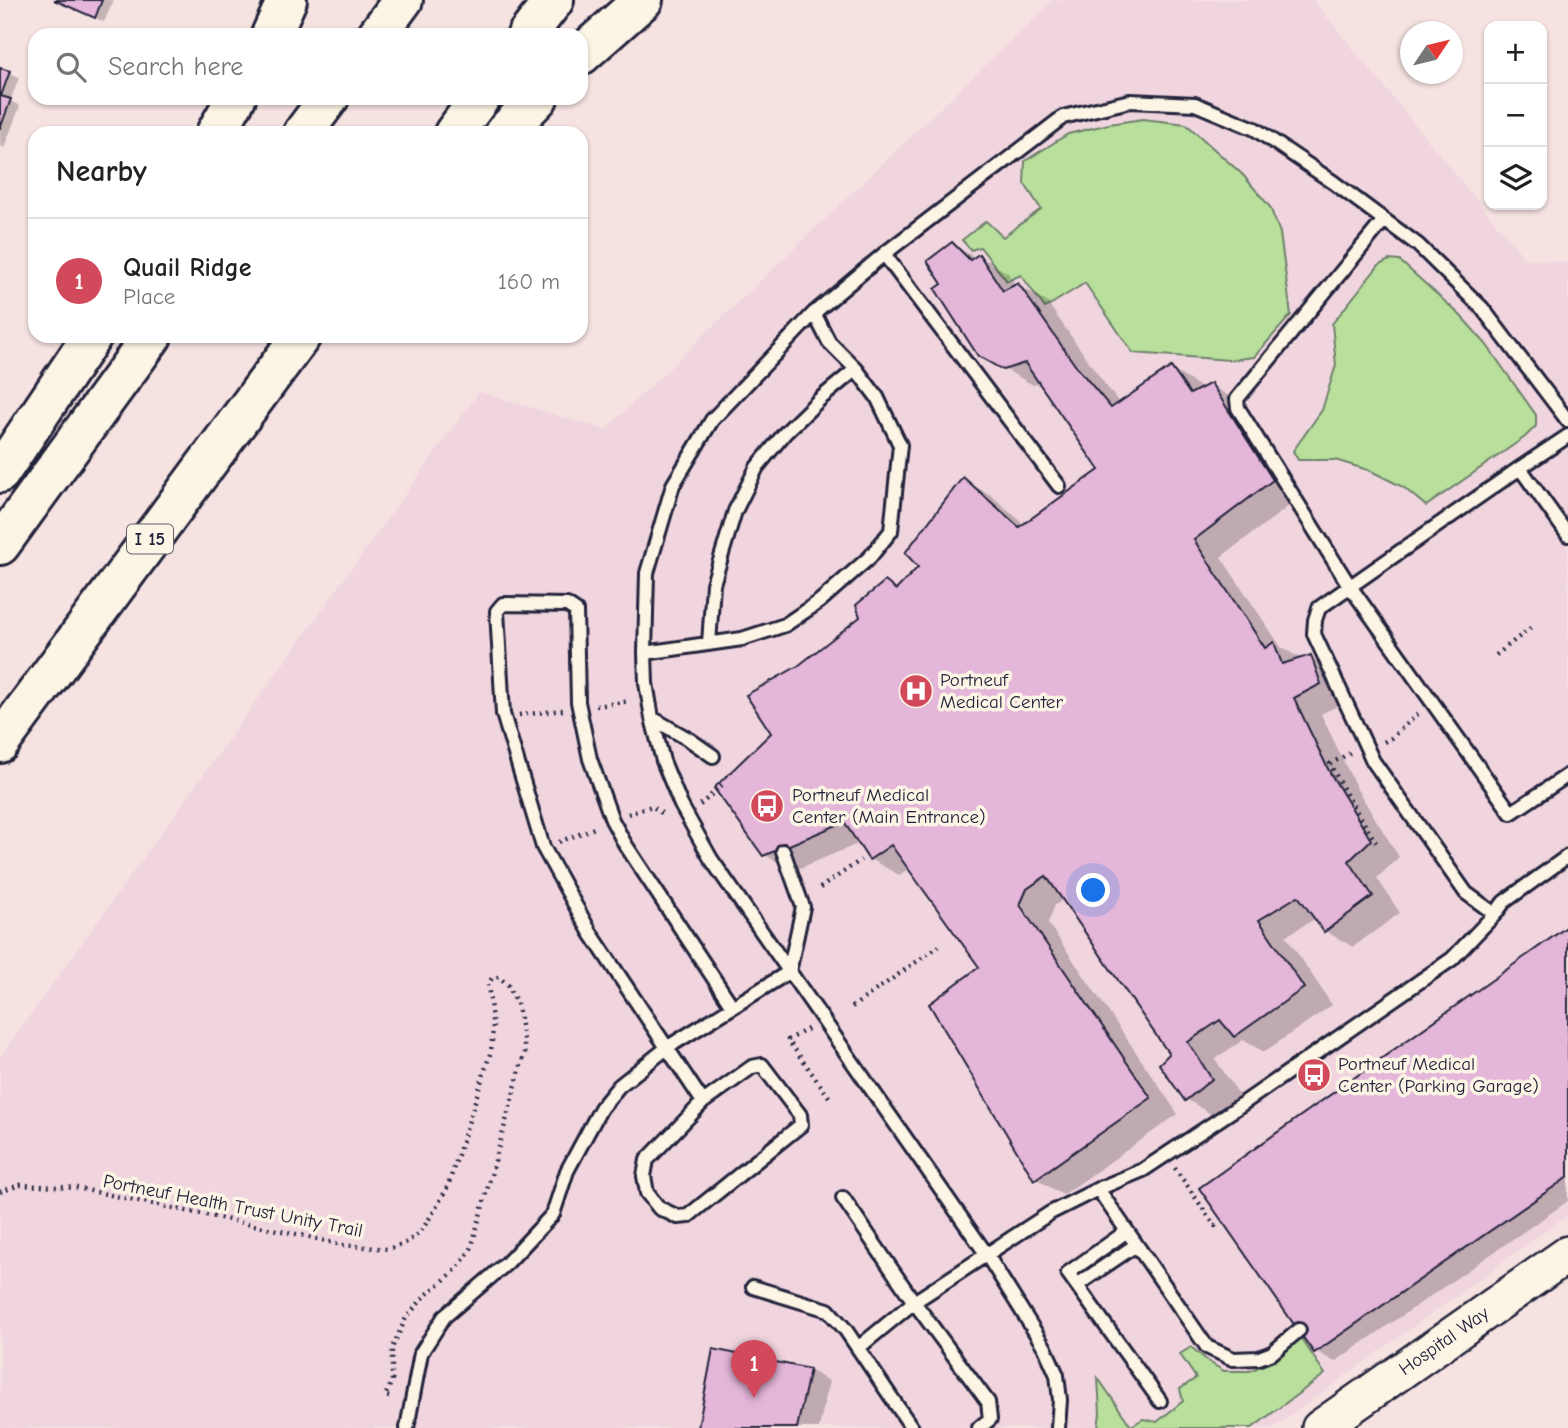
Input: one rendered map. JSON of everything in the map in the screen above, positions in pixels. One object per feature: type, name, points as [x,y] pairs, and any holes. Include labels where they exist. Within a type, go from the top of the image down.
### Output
[{"type":"highway","points":[[274,28],[287,0]]},
{"type":"highway","points":[[382,28],[403,0]]},
{"type":"highway","points":[[532,28],[554,0]]},
{"type":"highway","points":[[588,49],[643,0]]},
{"type":"highway","points":[[220,126],[232,105]]},
{"type":"highway","points":[[308,126],[324,105]]},
{"type":"highway","points":[[458,126],[475,105]]},
{"type":"highway","points":[[512,126],[531,105]]},
{"type":"highway","points":[[0,473],[87,343]]},
{"type":"highway","points":[[0,545],[147,343]]},
{"type":"highway","name":"I 15","points":[[0,743],[296,343]]},
{"type":"highway","points":[[237,420],[313,343]]},
{"type":"street","name":"Hospital Way","points":[[1320,1428],[1568,1254]]},
{"type":"lane","points":[[1058,1428],[1060,1400],[1056,1375],[1045,1349],[987,1255],[711,859],[681,805],[663,761],[646,683],[647,573],[673,485],[712,420],[814,313],[884,254],[1063,117],[1130,101],[1195,104],[1255,129],[1333,182],[1418,245],[1482,308],[1568,421]]},
{"type":"lane","points":[[1384,220],[1237,399],[1238,408],[1349,585],[1511,813],[1568,776]]},
{"type":"lane","points":[[884,254],[1059,486]]},
{"type":"lane","points":[[645,653],[742,639],[785,625],[820,601],[860,566],[891,531],[900,445],[877,397],[856,369],[829,342],[814,313]]},
{"type":"lane","points":[[709,644],[713,584],[735,511],[757,467],[785,433],[856,369]]},
{"type":"lane","points":[[1495,914],[1466,893],[1373,761],[1314,634],[1315,620],[1320,608],[1349,585],[1568,436]]},
{"type":"lane","points":[[1520,468],[1568,535]]},
{"type":"lane","points":[[703,1102],[590,932],[542,846],[503,714],[497,611],[503,604],[567,605],[576,611],[578,702],[590,759],[612,820],[625,845],[732,1006]]},
{"type":"lane","points":[[652,718],[713,756]]},
{"type":"lane","points":[[407,1428],[421,1353],[444,1317],[508,1263],[553,1214],[567,1171],[601,1108],[619,1086],[668,1047],[789,972],[803,907],[783,851]]},
{"type":"lane","points":[[858,1348],[914,1302],[1050,1213],[1143,1170],[1441,967],[1452,959],[1504,902],[1568,856]]},
{"type":"lane","points":[[762,1065],[800,1115],[801,1125],[688,1216],[678,1217],[659,1208],[648,1193],[644,1176],[647,1160],[703,1102],[752,1067],[762,1065]]},
{"type":"lane","points":[[1098,1189],[1207,1347],[1233,1359],[1259,1359],[1272,1353],[1298,1330]]},
{"type":"lane","points":[[843,1198],[914,1302],[988,1402],[990,1419],[979,1428]]},
{"type":"lane","points":[[1127,1231],[1068,1273],[1160,1401]]},
{"type":"lane","points":[[1077,1285],[1136,1245]]},
{"type":"lane","points":[[753,1287],[828,1310],[845,1329],[912,1428]]},
{"type":"path","points":[[1496,655],[1533,626]]},
{"type":"path","points":[[591,707],[630,701]]},
{"type":"path","points":[[515,716],[567,709]]},
{"type":"path","points":[[1380,744],[1422,711]]},
{"type":"path","points":[[1354,751],[1330,764],[1378,846]]},
{"type":"path","points":[[699,806],[722,785]]},
{"type":"path","points":[[624,816],[652,806],[669,819]]},
{"type":"path","points":[[555,843],[602,824]]},
{"type":"path","points":[[820,888],[861,860]]},
{"type":"path","points":[[852,1007],[939,946]]},
{"type":"path","name":"Portneuf Health Trust Unity Trail","points":[[0,1192],[20,1185],[77,1188],[342,1245],[388,1249],[405,1243],[420,1233],[448,1186],[491,1051],[493,1029],[488,984],[492,978],[499,977],[508,985],[518,1006],[525,1051],[471,1249],[458,1268],[406,1318],[393,1348],[391,1381],[385,1396],[395,1399]]},
{"type":"path","points":[[812,1027],[788,1040],[828,1097]]},
{"type":"path","points":[[1173,1164],[1215,1226],[1219,1222]]},
{"type":"shaded area","name":"Portneuf Medical Center","points":[[1053,0],[1313,0],[1525,259],[1568,263],[1568,1215],[1273,1428],[0,1428],[0,1057],[479,392],[605,430]]},
{"type":"green space","points":[[1143,119],[1186,124],[1243,175],[1270,207],[1280,233],[1291,315],[1254,357],[1230,360],[1133,353],[1085,283],[1045,308],[1021,275],[1007,281],[980,247],[971,250],[962,240],[986,221],[1003,237],[1041,209],[1024,183],[1025,161],[1068,134]]},
{"type":"green space","points":[[1389,260],[1400,261],[1460,315],[1486,344],[1536,415],[1536,426],[1525,437],[1426,506],[1403,487],[1371,471],[1335,460],[1298,460],[1293,451],[1322,410],[1336,365],[1332,324],[1379,265]]},
{"type":"green space","points":[[1301,1338],[1325,1374],[1252,1428],[1098,1428],[1098,1378],[1131,1426],[1143,1419],[1157,1422],[1183,1401],[1180,1389],[1196,1378],[1180,1354],[1191,1347],[1224,1371],[1250,1371],[1266,1364]]},
{"type":"building","points":[[54,0],[102,0],[95,18]]},
{"type":"building","points":[[0,68],[10,71],[1,96],[11,99],[0,129]]},
{"type":"building","name":"Portneuf Medical Center","points":[[952,242],[970,260],[979,254],[1003,291],[1018,283],[1075,365],[1111,408],[1171,367],[1190,394],[1211,383],[1273,480],[1194,540],[1265,648],[1274,642],[1282,664],[1311,655],[1321,684],[1294,698],[1329,771],[1371,840],[1349,861],[1373,896],[1324,932],[1298,896],[1259,920],[1304,988],[1234,1037],[1220,1020],[1188,1042],[1212,1079],[1185,1101],[1159,1064],[1169,1054],[1046,876],[1027,889],[1020,905],[1151,1098],[1034,1180],[929,1004],[979,967],[891,845],[869,860],[844,822],[763,856],[714,788],[771,733],[746,695],[798,666],[860,617],[856,605],[885,581],[896,590],[918,567],[905,553],[963,477],[1019,527],[1099,470],[1025,363],[1003,370],[978,356],[935,289],[942,284],[927,261]]},
{"type":"building","points":[[1568,926],[1568,1177],[1314,1353],[1199,1188]]},
{"type":"building","points":[[713,1349],[810,1369],[797,1428],[698,1428]]},
{"type":"place","name":"Portneuf Medical Center","points":[[916,691]]},
{"type":"place","name":"Portneuf Medical Center (Main Entrance)","points":[[767,806]]},
{"type":"place","name":"Portneuf Medical Center (Parking Garage)","points":[[1314,1075]]},
{"type":"place","name":"Quail Ridge","points":[[754,1398]]}]
